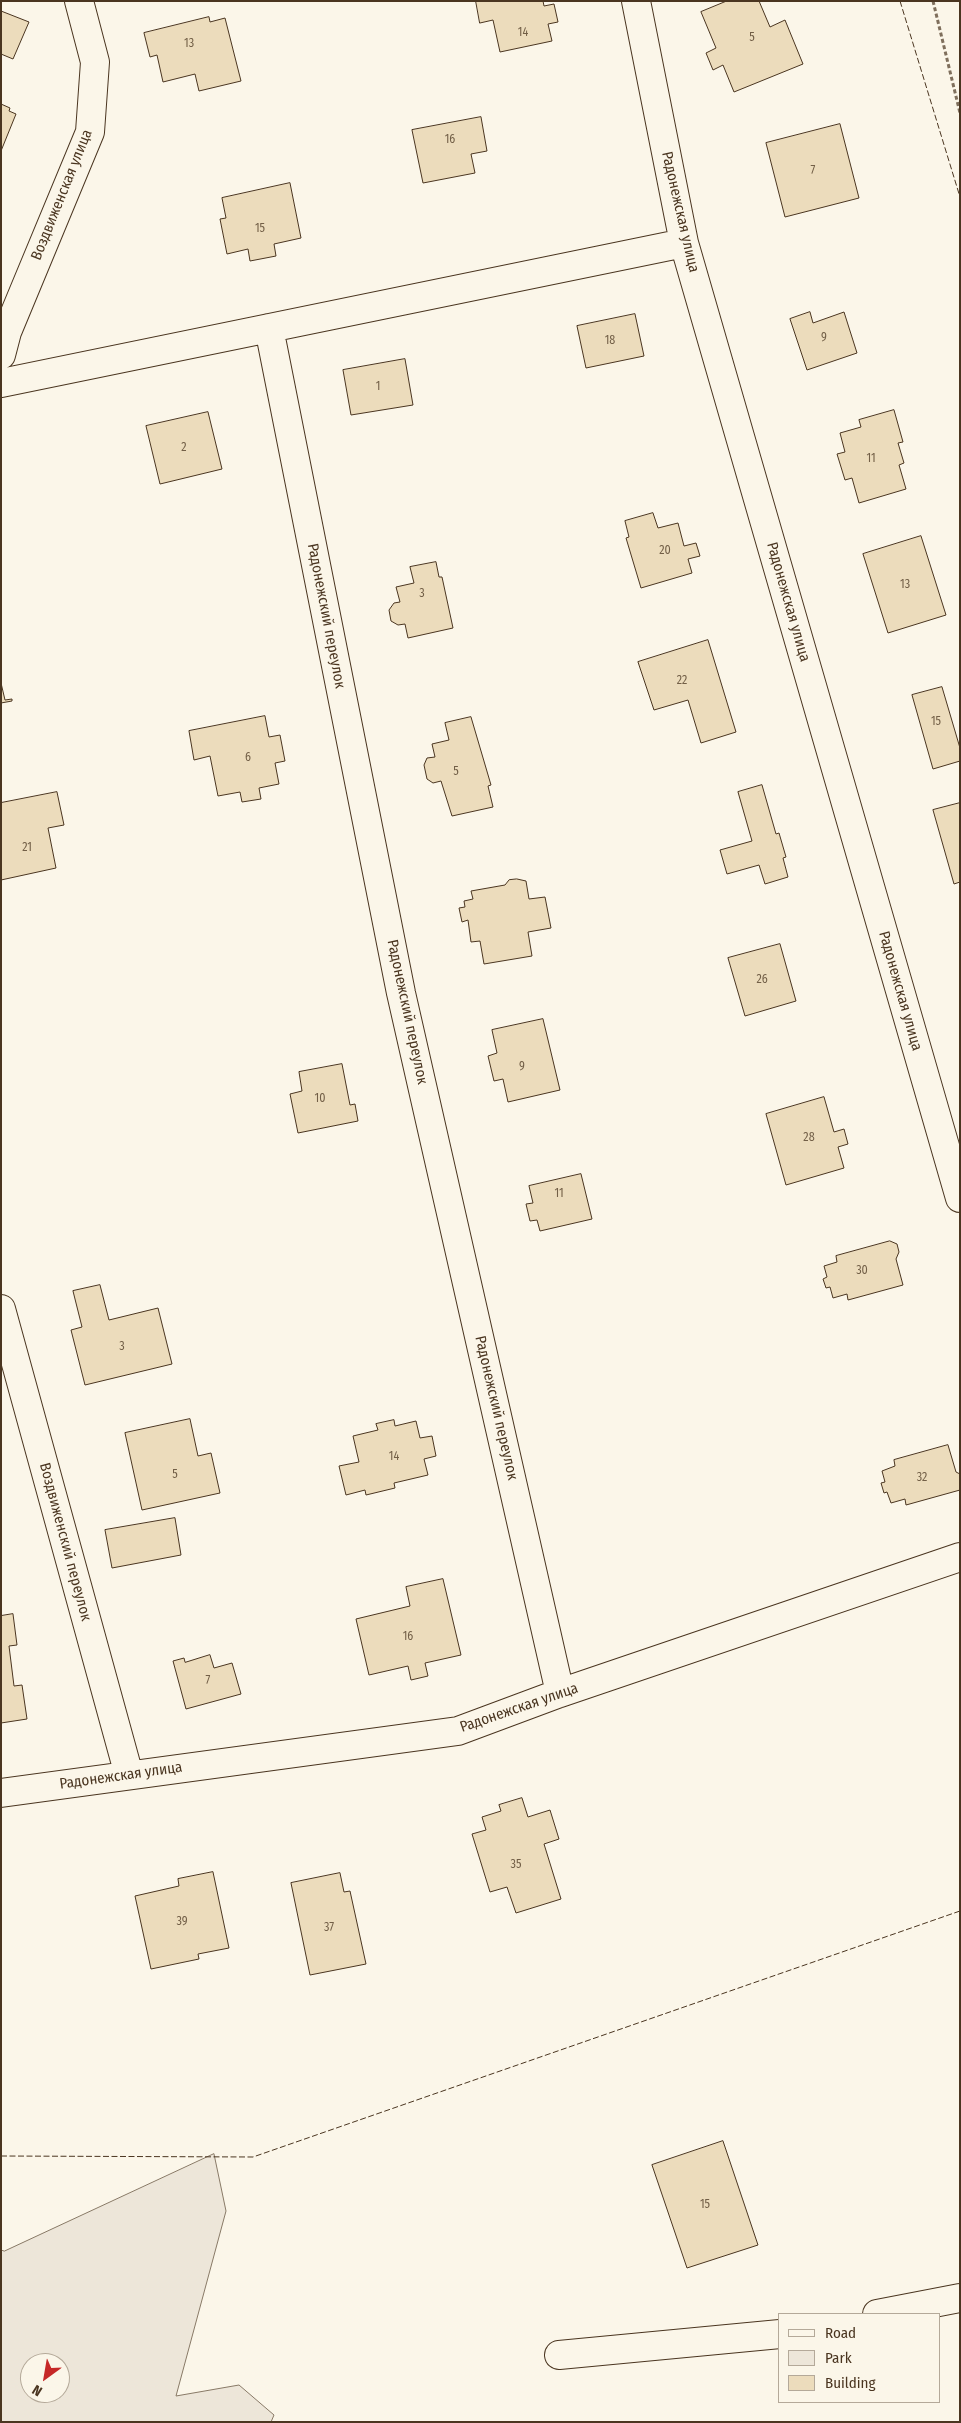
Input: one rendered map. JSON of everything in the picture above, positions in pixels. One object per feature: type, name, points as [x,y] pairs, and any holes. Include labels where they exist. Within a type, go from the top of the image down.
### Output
[{"type":"street","name":"Воздвиженская улица","points":[[1,355],[7,332],[90,132],[95,62],[78,1]]},
{"type":"street","name":"Радонежская улица","points":[[636,1],[684,244],[960,1198]]},
{"type":"street","points":[[1,383],[684,244]]},
{"type":"street","name":"Радонежский переулок","points":[[269,328],[401,993],[560,1693]]},
{"type":"street","name":"Воздвиженский переулок","points":[[1,1309],[129,1775]]},
{"type":"street","name":"Радонежская улица","points":[[1,1793],[458,1731],[560,1693],[960,1557]]},
{"type":"street","points":[[882,2313],[960,2298]]},
{"type":"street","points":[[559,2356],[778,2334]]},
{"type":"path","points":[[932,1],[960,113]]},
{"type":"green space","points":[[214,2154],[226,2211],[176,2396],[239,2385],[274,2415],[271,2422],[1,2422],[1,2250],[4,2251]]},
{"type":"building","points":[[476,1],[543,1],[544,6],[554,4],[558,22],[548,24],[552,41],[500,52],[493,20],[480,23]]},
{"type":"building","points":[[727,1],[759,1],[770,27],[785,20],[803,64],[734,92],[723,65],[713,70],[706,53],[716,48],[701,12]]},
{"type":"building","points":[[1,11],[29,22],[13,59],[1,54]]},
{"type":"building","points":[[209,17],[210,22],[225,18],[241,81],[199,91],[195,74],[163,82],[157,55],[150,57],[144,33]]},
{"type":"building","points":[[1,104],[10,108],[9,111],[16,114],[1,151]]},
{"type":"building","points":[[481,117],[487,151],[471,154],[475,173],[423,183],[412,130]]},
{"type":"building","points":[[840,124],[859,198],[785,217],[766,143]]},
{"type":"building","points":[[290,183],[301,238],[274,244],[276,256],[250,261],[248,249],[227,254],[220,219],[226,218],[222,198]]},
{"type":"building","points":[[810,312],[813,323],[844,312],[857,353],[807,370],[790,319]]},
{"type":"building","points":[[635,314],[644,356],[586,368],[577,326]]},
{"type":"building","points":[[405,359],[413,405],[351,415],[343,370]]},
{"type":"building","points":[[894,410],[903,442],[898,443],[904,463],[899,465],[906,489],[859,503],[852,478],[845,480],[837,454],[845,452],[840,433],[861,427],[859,420]]},
{"type":"building","points":[[208,412],[222,469],[160,484],[146,426]]},
{"type":"building","points":[[653,513],[658,528],[678,523],[684,546],[696,543],[700,556],[688,559],[692,573],[641,588],[626,538],[629,537],[625,521]]},
{"type":"building","points":[[921,536],[946,615],[888,633],[863,554]]},
{"type":"building","points":[[436,562],[439,577],[442,577],[453,628],[408,638],[405,624],[398,625],[391,621],[389,610],[394,603],[400,602],[396,587],[414,583],[410,567]]},
{"type":"building","points":[[708,640],[736,732],[701,743],[688,700],[654,710],[638,662]]},
{"type":"building","points":[[1,683],[5,700],[12,699],[12,701],[1,703]]},
{"type":"building","points":[[942,687],[960,748],[960,761],[933,769],[912,695]]},
{"type":"building","points":[[265,716],[269,737],[280,735],[285,761],[275,763],[279,784],[259,788],[261,799],[242,802],[240,792],[218,796],[210,756],[194,760],[189,731]]},
{"type":"building","points":[[471,717],[491,785],[488,786],[493,807],[452,816],[441,781],[433,783],[427,779],[424,765],[427,758],[435,757],[432,744],[449,740],[445,723]]},
{"type":"building","points":[[762,785],[776,834],[779,833],[786,857],[783,858],[788,877],[765,884],[759,865],[727,874],[720,850],[752,841],[738,792]]},
{"type":"building","points":[[57,792],[64,825],[48,828],[56,868],[1,880],[1,803]]},
{"type":"building","points":[[960,803],[960,882],[954,884],[933,810]]},
{"type":"building","points":[[509,880],[526,881],[529,899],[545,897],[551,928],[528,932],[532,956],[484,964],[480,941],[471,942],[468,920],[462,922],[459,908],[465,907],[464,901],[473,899],[471,891],[505,885]]},
{"type":"building","points":[[780,944],[796,1001],[745,1016],[728,958]]},
{"type":"building","points":[[543,1019],[560,1090],[508,1102],[503,1079],[494,1081],[488,1056],[497,1053],[492,1030]]},
{"type":"building","points":[[342,1064],[350,1105],[355,1104],[358,1121],[298,1133],[290,1094],[302,1091],[299,1072]]},
{"type":"building","points":[[824,1097],[834,1132],[844,1129],[848,1144],[838,1147],[844,1168],[786,1185],[766,1114]]},
{"type":"building","points":[[581,1174],[592,1219],[540,1231],[537,1220],[530,1221],[526,1204],[533,1203],[529,1186]]},
{"type":"building","points":[[890,1241],[897,1244],[899,1252],[896,1259],[903,1285],[848,1300],[847,1294],[833,1298],[830,1287],[826,1288],[823,1279],[827,1277],[824,1266],[837,1262],[836,1256]]},
{"type":"building","points":[[100,1285],[109,1320],[158,1308],[172,1364],[85,1385],[71,1330],[82,1327],[73,1291]]},
{"type":"building","points":[[190,1419],[198,1456],[211,1453],[220,1493],[142,1510],[125,1433]]},
{"type":"building","points":[[394,1420],[395,1426],[416,1421],[420,1438],[432,1436],[436,1456],[424,1459],[428,1475],[394,1483],[395,1488],[366,1495],[365,1490],[346,1495],[339,1466],[359,1462],[353,1436],[378,1430],[376,1424]]},
{"type":"building","points":[[948,1445],[956,1472],[960,1474],[960,1490],[906,1505],[905,1499],[891,1503],[887,1492],[884,1493],[881,1483],[885,1482],[882,1471],[895,1466],[894,1460]]},
{"type":"building","points":[[175,1518],[181,1555],[112,1568],[105,1530]]},
{"type":"building","points":[[443,1579],[461,1655],[425,1663],[428,1676],[411,1680],[408,1666],[369,1675],[356,1619],[410,1606],[406,1587]]},
{"type":"building","points":[[13,1614],[17,1645],[9,1646],[14,1686],[22,1685],[27,1719],[1,1723],[1,1616]]},
{"type":"building","points":[[210,1655],[214,1668],[232,1663],[241,1694],[186,1709],[173,1661],[184,1658],[185,1662]]},
{"type":"building","points":[[522,1798],[528,1817],[550,1810],[559,1839],[544,1844],[561,1899],[516,1913],[507,1887],[490,1892],[472,1834],[486,1830],[482,1817],[501,1811],[499,1805]]},
{"type":"building","points":[[213,1872],[229,1948],[198,1954],[199,1959],[151,1969],[135,1896],[179,1886],[178,1879]]},
{"type":"building","points":[[340,1873],[344,1892],[350,1891],[366,1964],[310,1975],[291,1883]]},
{"type":"building","points":[[723,2141],[758,2245],[687,2268],[652,2165]]},
{"type":"fence","points":[[900,1],[960,197]]},
{"type":"fence","points":[[1,2156],[253,2157],[960,1911]]}]
